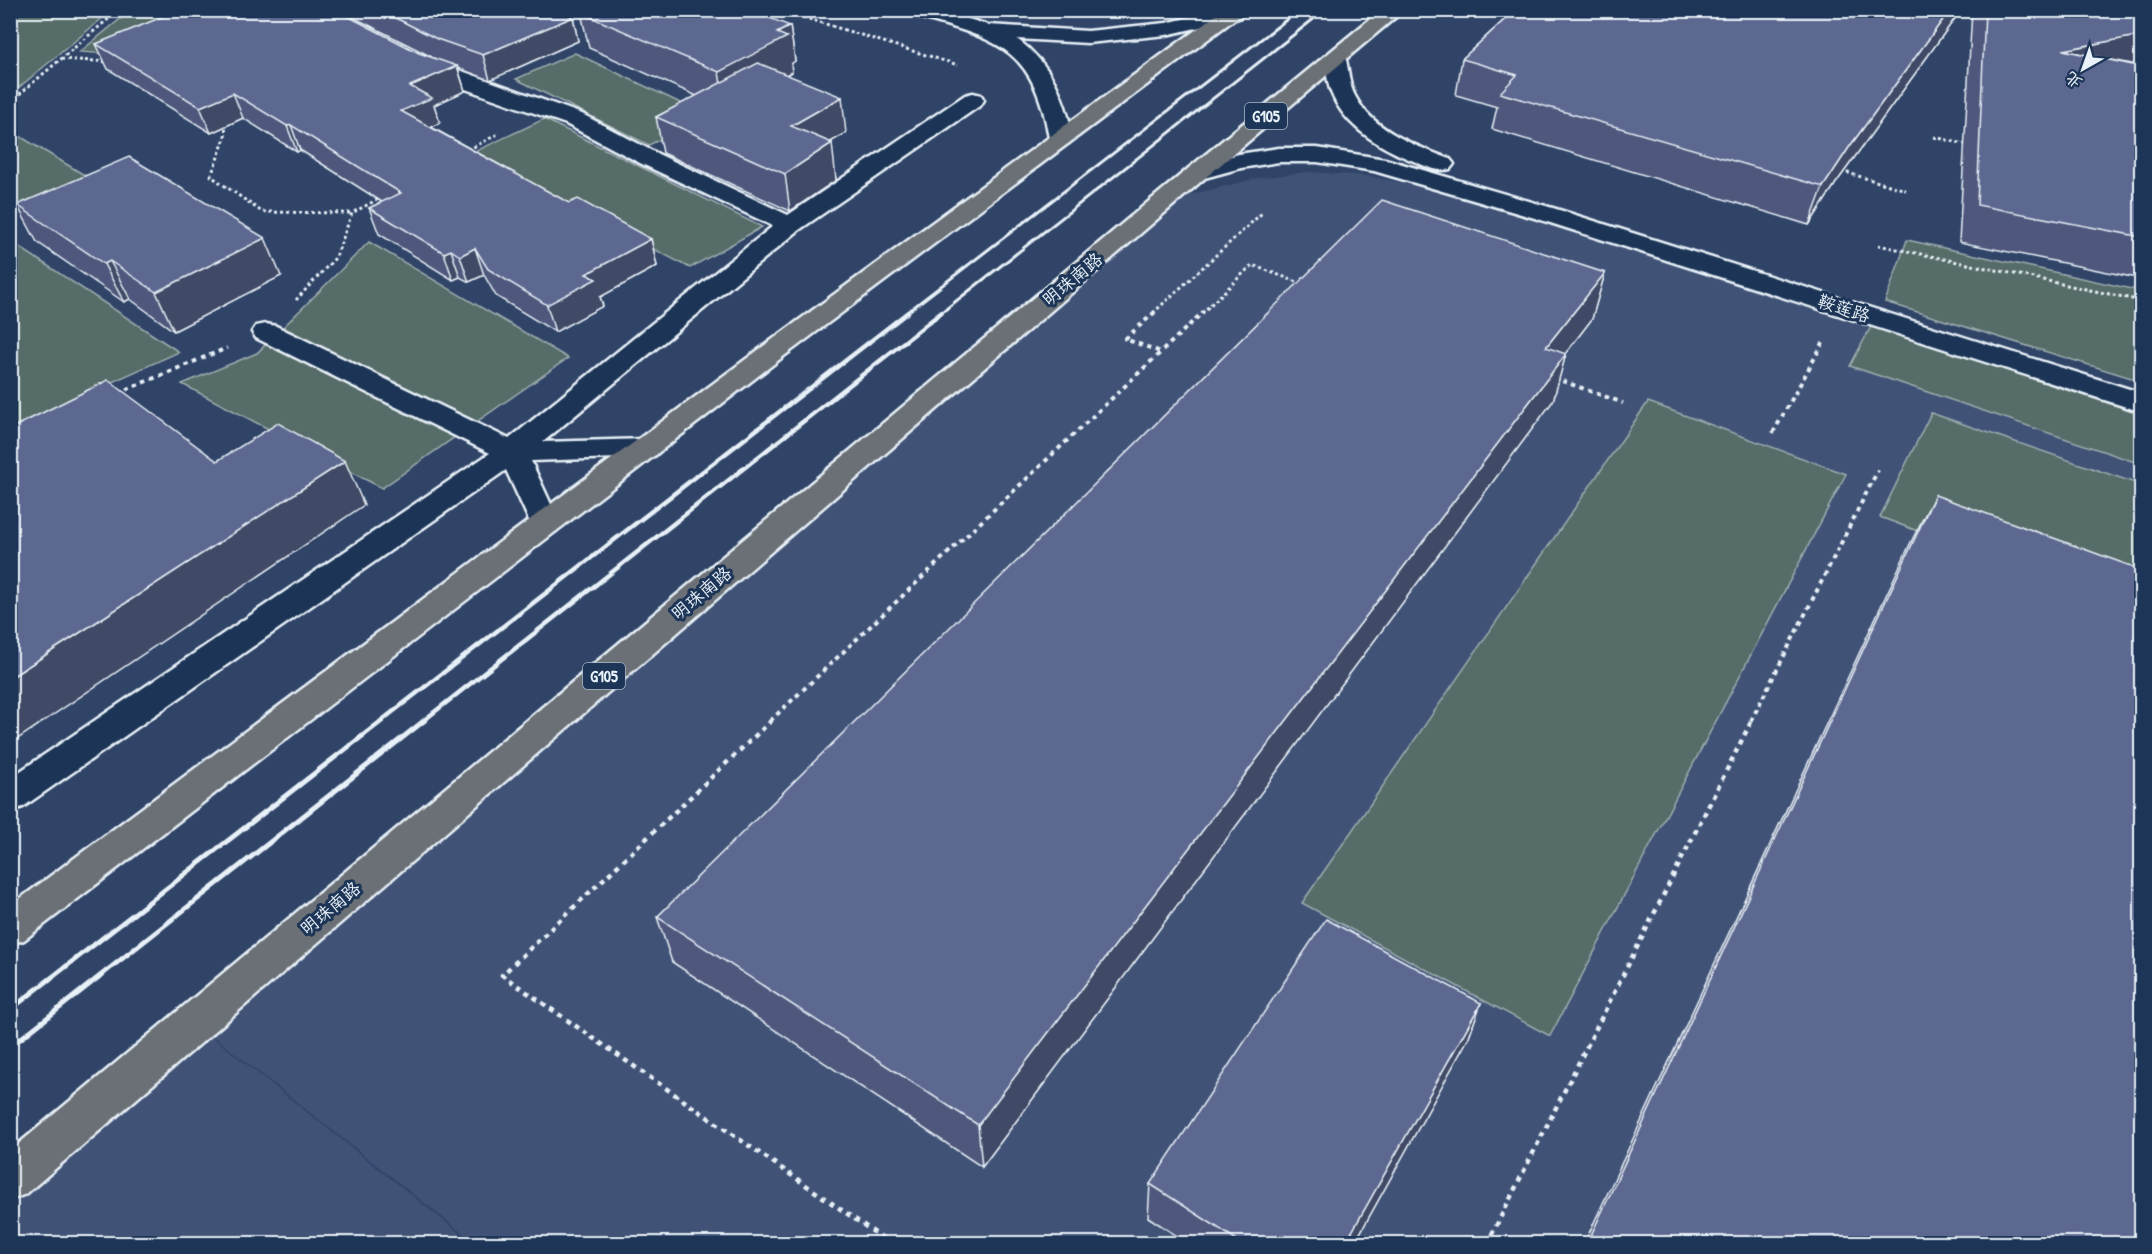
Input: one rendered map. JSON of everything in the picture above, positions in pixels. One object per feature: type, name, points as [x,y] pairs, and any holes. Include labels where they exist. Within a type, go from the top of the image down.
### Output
[{"type":"highway","name":"明珠南路","points":[[10,1179],[1197,173],[1394,10]]},
{"type":"highway","points":[[10,928],[646,448],[1061,138],[1235,12]]},
{"type":"street","points":[[915,10],[987,31],[1068,37],[1109,36],[1166,29],[1235,12]]},
{"type":"street","points":[[987,31],[1021,51],[1041,72],[1052,96],[1061,138]]},
{"type":"street","points":[[397,52],[436,71],[574,119],[650,159],[790,225]]},
{"type":"street","points":[[1335,60],[1344,95],[1362,122],[1405,150],[1552,208]]},
{"type":"street","points":[[10,797],[512,452],[790,225],[973,100]]},
{"type":"street","points":[[1197,173],[1239,161],[1279,154],[1317,155],[1377,164],[1552,208]]},
{"type":"street","name":"鞍莲路","points":[[1552,208],[1843,308],[2142,403]]},
{"type":"street","name":"鞍莲路","points":[[1552,208],[2142,383]]},
{"type":"street","points":[[266,332],[512,452],[646,448]]},
{"type":"street","points":[[512,452],[545,524]]},
{"type":"path","points":[[10,102],[118,10]]},
{"type":"path","points":[[61,59],[114,62]]},
{"type":"path","points":[[463,153],[543,109]]},
{"type":"path","points":[[226,116],[225,138],[211,176],[262,212],[352,213],[382,197]]},
{"type":"path","points":[[1934,137],[1969,145]]},
{"type":"path","points":[[1840,171],[1906,190]]},
{"type":"path","points":[[114,394],[266,332],[336,257],[352,213]]},
{"type":"path","points":[[1161,352],[1125,339],[1262,213]]},
{"type":"path","points":[[1878,244],[2142,301]]},
{"type":"path","points":[[891,1244],[502,975],[1252,265],[1309,286]]},
{"type":"path","points":[[1773,433],[1843,308]]},
{"type":"path","points":[[1545,374],[1623,403]]},
{"type":"path","points":[[1487,1244],[1878,470]]},
{"type":"shaded area","points":[[1308,172],[1367,176],[1440,190],[2141,411],[2141,1243],[475,1243],[198,1024],[1169,200],[1258,178]]},
{"type":"shaded area","points":[[197,1025],[472,1243],[11,1243],[10,1181]]},
{"type":"green space","points":[[21,11],[111,11],[11,94],[11,19]]},
{"type":"green space","points":[[130,11],[201,11],[148,57],[80,52]]},
{"type":"green space","points":[[575,53],[708,116],[649,145],[516,79]]},
{"type":"green space","points":[[544,119],[762,227],[690,268],[472,153]]},
{"type":"green space","points":[[11,131],[86,176],[11,209]]},
{"type":"green space","points":[[1907,240],[2141,291],[2141,381],[1885,302]]},
{"type":"green space","points":[[10,241],[179,352],[12,427]]},
{"type":"green space","points":[[369,242],[568,358],[382,488],[182,384],[257,353]]},
{"type":"green space","points":[[1872,325],[2141,412],[2141,464],[1850,366]]},
{"type":"green space","points":[[1648,402],[1846,474],[1550,1036],[1302,903]]},
{"type":"green space","points":[[1931,413],[2141,485],[2141,614],[1880,517]]},
{"type":"building","points":[[179,10],[336,10],[419,53],[457,66],[410,86],[432,98],[401,111],[569,203],[578,199],[651,239],[586,274],[596,279],[547,305],[488,269],[475,248],[460,256],[451,250],[444,253],[369,208],[401,193],[291,125],[287,126],[233,93],[200,107],[96,44]]},
{"type":"building","points":[[380,10],[559,10],[573,17],[483,55],[437,39]]},
{"type":"building","points":[[587,10],[750,10],[790,26],[777,33],[787,37],[719,72],[581,13]]},
{"type":"building","points":[[1515,10],[1950,10],[1850,146],[1823,187],[1500,93],[1517,75],[1462,59]]},
{"type":"building","points":[[1985,10],[2142,10],[2142,35],[2063,50],[2142,67],[2142,237],[1977,205]]},
{"type":"building","points":[[758,63],[842,97],[791,126],[832,143],[785,174],[656,117]]},
{"type":"building","points":[[129,157],[265,238],[156,292],[110,261],[104,264],[17,205]]},
{"type":"building","points":[[1382,200],[1605,273],[1546,347],[1566,354],[978,1125],[657,917]]},
{"type":"building","points":[[108,380],[217,461],[278,423],[345,461],[10,678],[10,429]]},
{"type":"building","points":[[1935,495],[2142,570],[2142,1244],[1587,1244]]},
{"type":"building","points":[[1326,919],[1481,1003],[1345,1244],[1243,1244],[1150,1184]]},
{"type":"railway","points":[[906,313],[1299,10]]},
{"type":"railway","points":[[941,313],[1325,10]]},
{"type":"railway","points":[[381,721],[908,312]]},
{"type":"railway","points":[[423,721],[942,312]]},
{"type":"railway","points":[[10,1010],[383,720]]},
{"type":"railway","points":[[10,1047],[425,720]]}]
